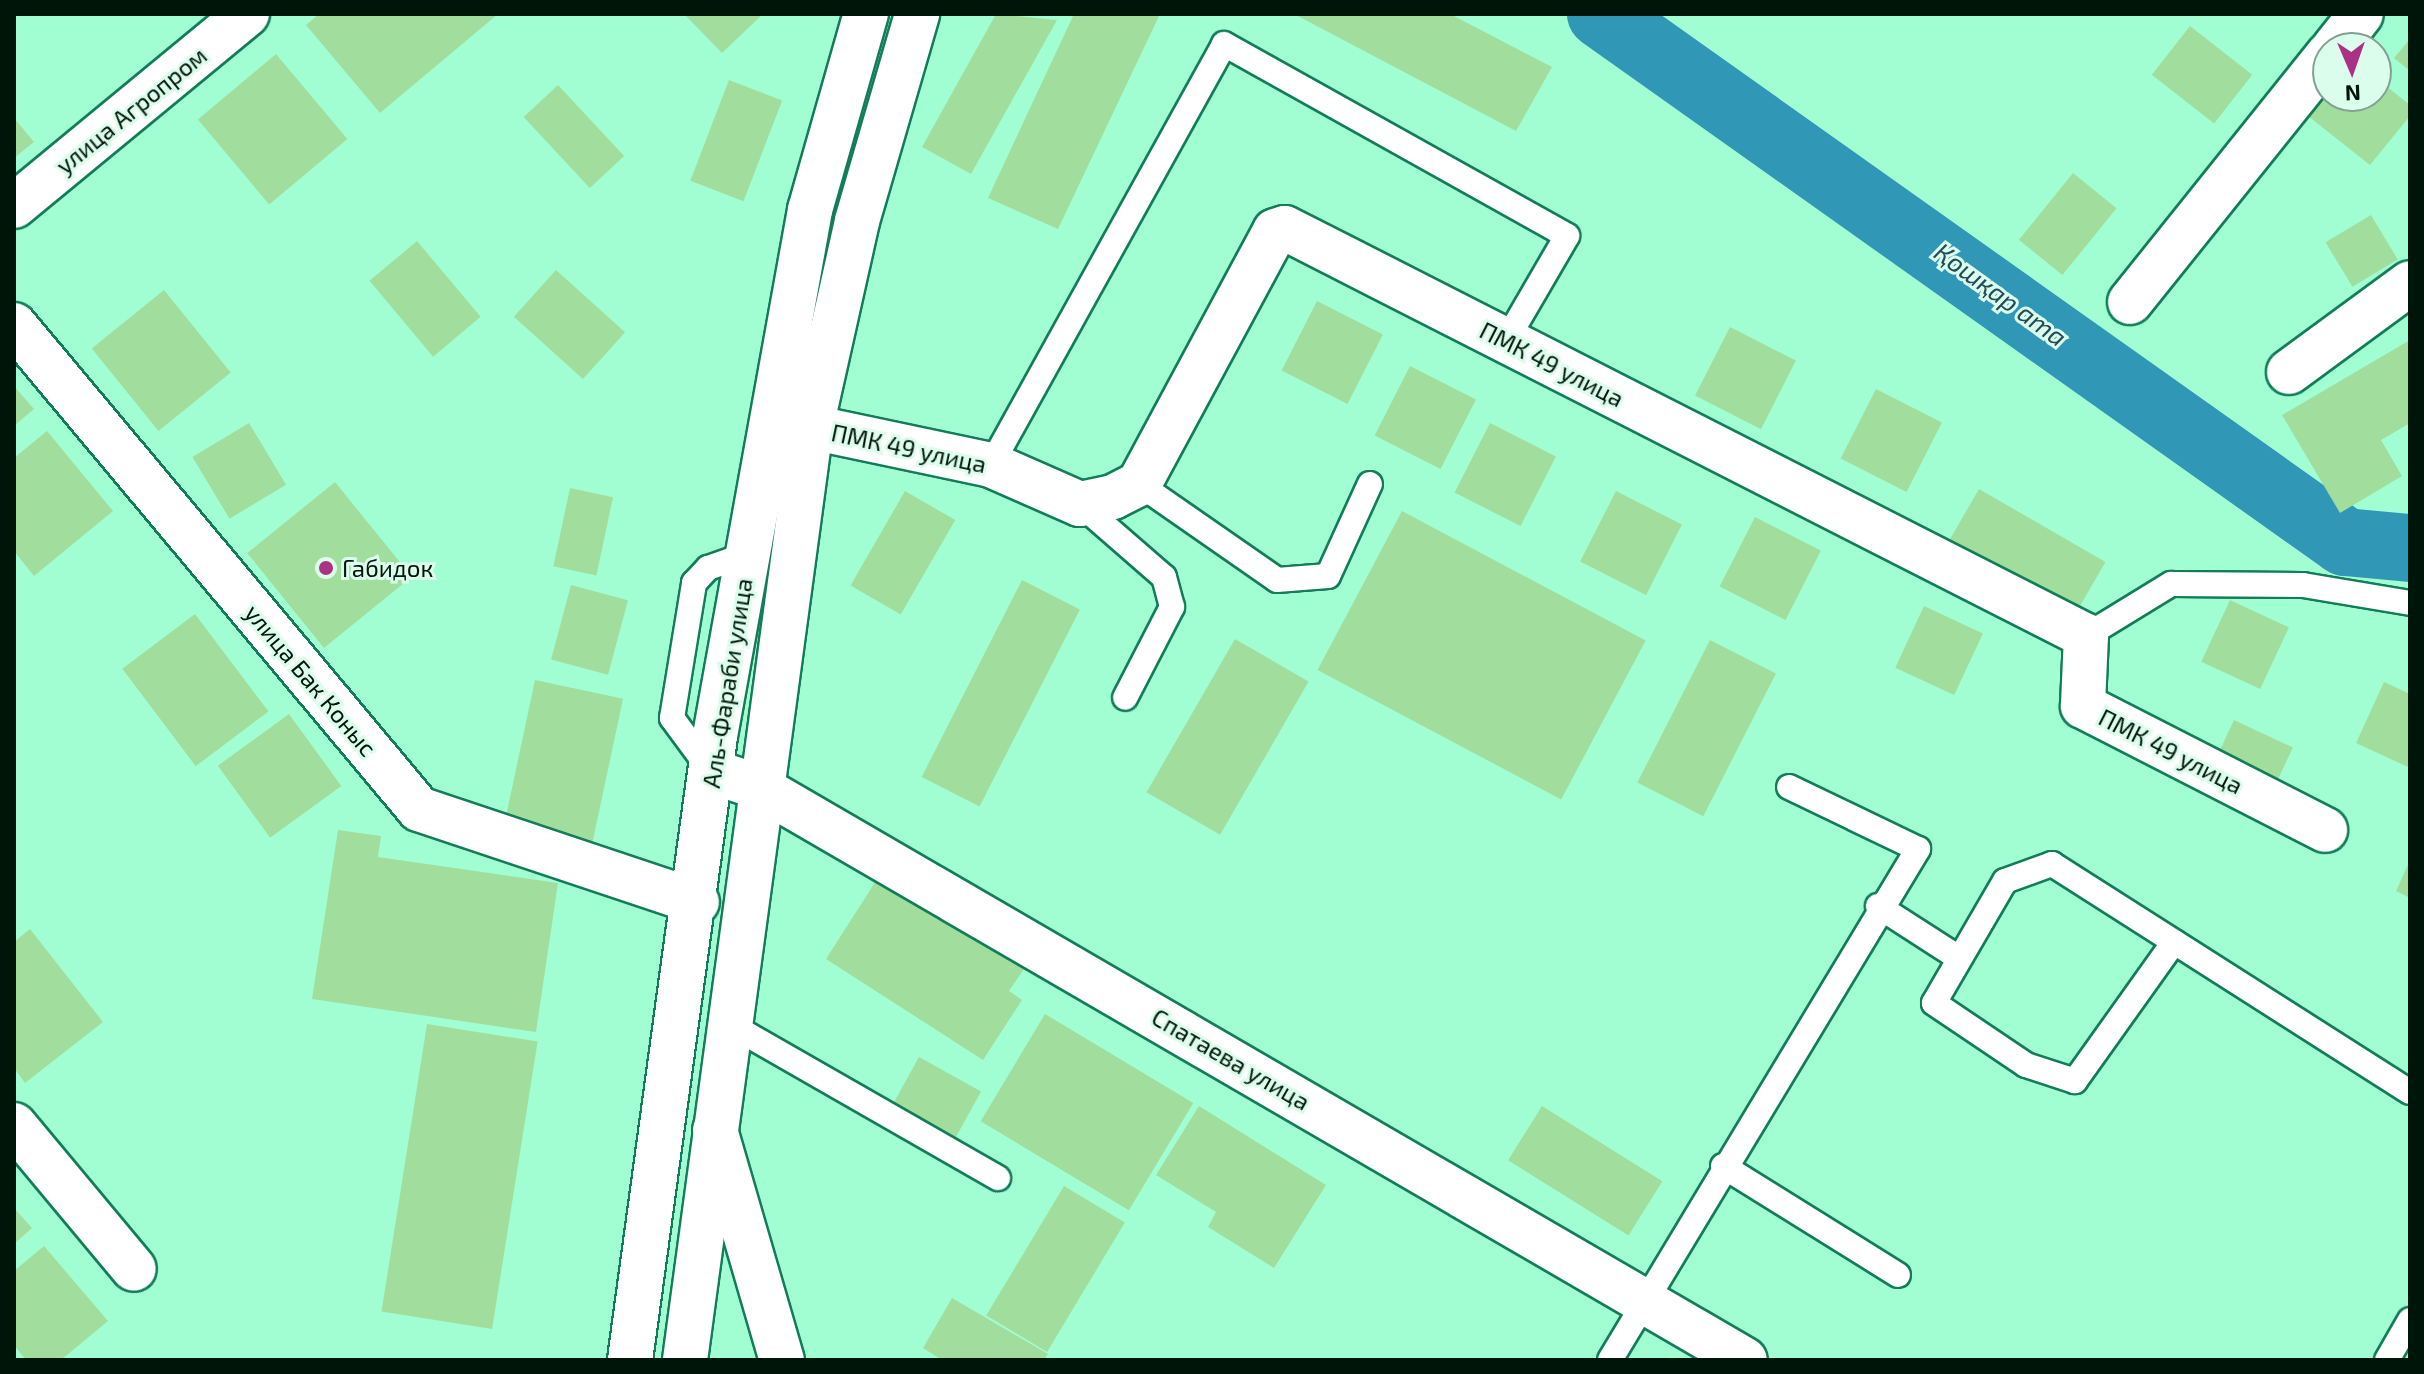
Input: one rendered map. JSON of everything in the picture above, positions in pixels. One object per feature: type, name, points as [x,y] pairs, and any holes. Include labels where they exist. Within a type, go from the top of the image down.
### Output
[{"type":"street","name":"улица Агропром","points":[[14,206],[247,14]]},
{"type":"street","name":"Аль-Фараби улица","points":[[630,1360],[697,902],[711,771],[748,554],[810,210],[866,14]]},
{"type":"street","name":"Аль-Фараби улица","points":[[685,1360],[759,787],[811,427],[857,221],[917,14]]},
{"type":"street","points":[[2347,32],[2361,14]]},
{"type":"street","points":[[2130,302],[2312,75]]},
{"type":"street","name":"ПМК 49 улица","points":[[1139,484],[1275,231],[1285,228],[2086,636],[2083,706],[2325,830]]},
{"type":"street","points":[[2289,372],[2410,283]]},
{"type":"street","name":"улица Бак Коныс","points":[[14,325],[419,809],[697,902]]},
{"type":"street","name":"ПМК 49 улица","points":[[811,427],[991,465],[1080,504]]},
{"type":"street","points":[[1080,504],[1139,484]]},
{"type":"street","name":"Спатаева улица","points":[[711,771],[759,787],[1645,1297],[1745,1360]]},
{"type":"street","points":[[14,1125],[134,1269]]},
{"type":"street","points":[[715,1130],[782,1360]]},
{"type":"lane","points":[[991,465],[1224,44],[1567,236],[1506,341]]},
{"type":"lane","points":[[1139,484],[1277,580],[1328,576],[1370,484]]},
{"type":"lane","points":[[1080,504],[1164,577],[1172,607],[1125,698]]},
{"type":"lane","points":[[2086,636],[2171,584],[2303,585],[2410,603]]},
{"type":"lane","points":[[1610,1360],[1878,906],[1918,849],[1789,787]]},
{"type":"lane","points":[[2174,942],[2075,1081],[2026,1065],[1934,1003],[1957,957],[2005,881],[2052,864],[2410,1092]]},
{"type":"lane","points":[[1878,906],[1957,957]]},
{"type":"lane","points":[[729,1024],[998,1178]]},
{"type":"lane","points":[[1723,1166],[1898,1275]]},
{"type":"lane","points":[[2387,1360],[2410,1320]]},
{"type":"building","points":[[319,14],[498,14],[380,113],[306,25]]},
{"type":"building","points":[[684,14],[763,14],[722,53]]},
{"type":"building","points":[[996,14],[1057,20],[971,174],[922,147]]},
{"type":"building","points":[[1074,14],[1160,14],[1058,229],[988,198]]},
{"type":"building","points":[[1294,14],[1450,14],[1552,67],[1516,131]]},
{"type":"building","points":[[2190,26],[2252,75],[2214,123],[2152,75]]},
{"type":"building","points":[[2410,39],[2410,71],[2394,58]]},
{"type":"building","points":[[276,54],[347,139],[269,205],[198,120]]},
{"type":"building","points":[[729,80],[782,100],[744,201],[690,181]]},
{"type":"building","points":[[558,85],[624,156],[590,188],[524,117]]},
{"type":"building","points":[[2392,91],[2410,105],[2410,116],[2370,165],[2303,112],[2312,101],[2312,112],[2392,112]]},
{"type":"building","points":[[14,118],[34,142],[14,158]]},
{"type":"building","points":[[2073,173],[2117,208],[2062,275],[2019,240]]},
{"type":"building","points":[[2371,215],[2398,260],[2352,287],[2326,242]]},
{"type":"building","points":[[417,241],[481,317],[433,357],[370,281]]},
{"type":"building","points":[[556,270],[625,332],[583,379],[514,317]]},
{"type":"building","points":[[164,290],[231,372],[158,431],[92,349]]},
{"type":"building","points":[[1317,301],[1383,335],[1348,404],[1282,370]]},
{"type":"building","points":[[1730,327],[1796,361],[1761,429],[1695,396]]},
{"type":"building","points":[[2410,340],[2410,423],[2381,440],[2402,476],[2340,513],[2282,415]]},
{"type":"building","points":[[1410,366],[1476,400],[1441,469],[1375,435]]},
{"type":"building","points":[[14,386],[34,409],[14,426]]},
{"type":"building","points":[[1876,389],[1942,423],[1907,492],[1841,458]]},
{"type":"building","points":[[249,423],[286,485],[230,519],[192,457]]},
{"type":"building","points":[[1490,423],[1556,457],[1521,526],[1455,492]]},
{"type":"building","points":[[47,431],[113,511],[34,576],[14,551],[14,458]]},
{"type":"building","points":[[335,482],[412,577],[324,648],[247,553]]},
{"type":"building","points":[[570,488],[613,497],[596,575],[553,566]]},
{"type":"building","points":[[1979,489],[2105,562],[2069,624],[1943,551]]},
{"type":"building","points":[[905,491],[955,520],[901,614],[850,585]]},
{"type":"building","points":[[1616,491],[1682,525],[1646,595],[1580,561]]},
{"type":"building","points":[[1402,511],[1646,641],[1561,800],[1317,670]]},
{"type":"building","points":[[1755,517],[1821,551],[1786,620],[1720,586]]},
{"type":"building","points":[[1022,580],[1080,610],[980,806],[922,777]]},
{"type":"building","points":[[571,585],[628,600],[608,675],[551,659]]},
{"type":"building","points":[[2230,600],[2289,627],[2260,689],[2201,662]]},
{"type":"building","points":[[1924,606],[1983,633],[1954,695],[1895,668]]},
{"type":"building","points":[[195,614],[268,711],[196,766],[122,669]]},
{"type":"building","points":[[1235,639],[1309,682],[1220,835],[1146,792]]},
{"type":"building","points":[[1710,640],[1776,674],[1703,816],[1637,783]]},
{"type":"building","points":[[535,680],[623,699],[592,843],[504,825]]},
{"type":"building","points":[[2384,682],[2410,694],[2410,768],[2356,743]]},
{"type":"building","points":[[289,714],[341,786],[270,838],[218,766]]},
{"type":"building","points":[[2234,720],[2293,747],[2264,809],[2205,782]]},
{"type":"building","points":[[338,830],[381,836],[378,857],[558,883],[536,1032],[312,999]]},
{"type":"building","points":[[2410,860],[2410,898],[2396,891]]},
{"type":"building","points":[[881,873],[1026,966],[1009,991],[1022,1000],[983,1060],[826,959]]},
{"type":"building","points":[[30,929],[103,1022],[25,1083],[14,1068],[14,942]]},
{"type":"building","points":[[1045,1014],[1193,1103],[1129,1210],[981,1121]]},
{"type":"building","points":[[427,1024],[538,1042],[492,1329],[381,1311]]},
{"type":"building","points":[[919,1057],[981,1091],[950,1147],[888,1113]]},
{"type":"building","points":[[1199,1106],[1326,1185],[1274,1268],[1208,1227],[1216,1212],[1156,1175]]},
{"type":"building","points":[[1542,1106],[1662,1181],[1629,1236],[1508,1160]]},
{"type":"building","points":[[1064,1186],[1125,1223],[1047,1352],[986,1315]]},
{"type":"building","points":[[14,1208],[32,1228],[14,1244]]},
{"type":"building","points":[[44,1246],[108,1321],[61,1360],[26,1360],[14,1345],[14,1271]]},
{"type":"building","points":[[952,1298],[1048,1354],[1044,1360],[942,1360],[923,1348]]},
{"type":"waterway","name":"Қошқар ата","points":[[1601,14],[2345,542],[2410,548]]},
{"type":"place","name":"Габидок","points":[[326,568]]}]
